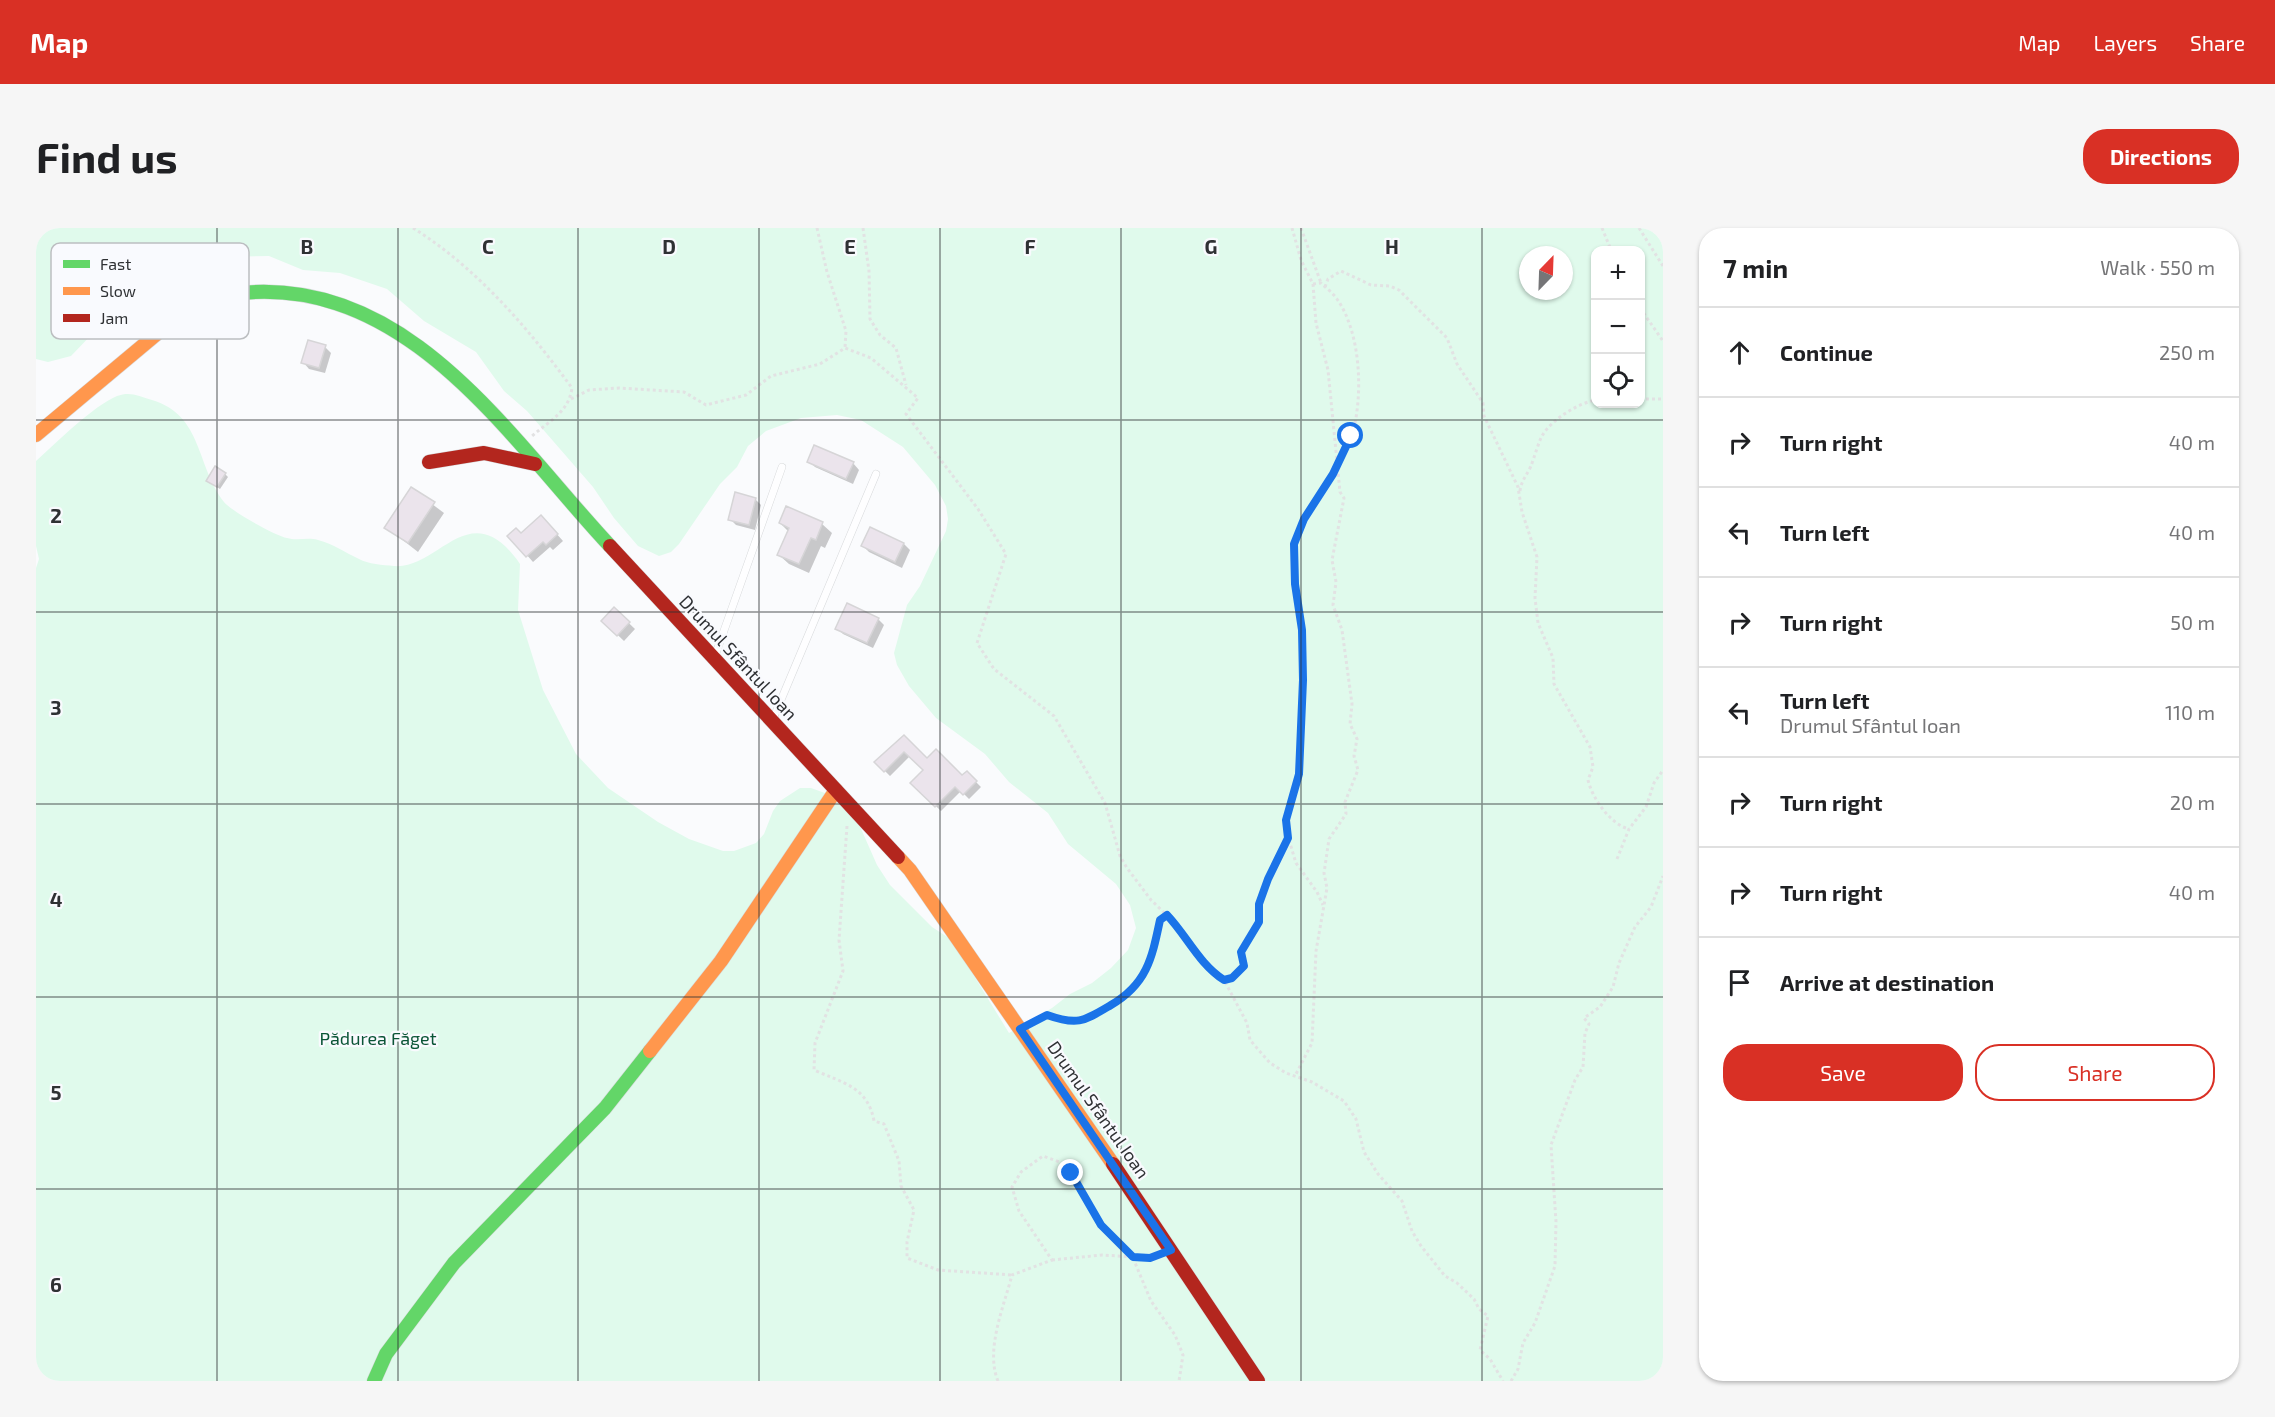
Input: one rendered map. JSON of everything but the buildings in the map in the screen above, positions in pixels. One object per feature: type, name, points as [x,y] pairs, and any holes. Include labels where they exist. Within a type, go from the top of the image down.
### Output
[{"type":"main road","name":"Drumul Sfântul Ioan","points":[[249,292],[269,290],[316,297],[394,328],[434,356],[454,374],[521,446],[910,870],[1171,1250],[1258,1381]]},
{"type":"main road","name":"Drumul Sfântul Ioan","points":[[36,435],[151,339]]},
{"type":"main road","points":[[429,462],[484,453],[536,464]]},
{"type":"main road","points":[[374,1381],[386,1354],[454,1263],[605,1108],[714,970],[787,867],[836,790]]},
{"type":"lane","points":[[714,659],[782,467]]},
{"type":"lane","points":[[772,721],[876,474]]},
{"type":"path","points":[[413,228],[439,244],[514,314],[572,388],[571,399],[562,413],[521,446]]},
{"type":"path","points":[[816,228],[846,331],[845,348]]},
{"type":"path","points":[[863,228],[869,271],[870,319],[880,335],[896,348],[907,387]]},
{"type":"path","points":[[1293,228],[1301,260],[1312,284],[1316,322],[1328,370],[1340,492],[1344,498],[1332,560],[1336,582],[1333,605],[1342,630],[1352,704],[1350,724],[1357,739],[1354,756],[1358,770],[1346,802],[1346,814],[1329,839],[1324,873],[1327,888],[1316,951],[1312,1043],[1295,1076]]},
{"type":"path","points":[[1301,228],[1321,283],[1337,298],[1346,318],[1356,347],[1358,366],[1358,410],[1353,421],[1353,430],[1337,465],[1304,519],[1294,544],[1295,584],[1302,630],[1303,680],[1299,774],[1286,820],[1288,838],[1296,863],[1317,892],[1323,906]]},
{"type":"path","points":[[1602,228],[1609,246]]},
{"type":"path","points":[[1639,228],[1663,266]]},
{"type":"path","points":[[1325,287],[1328,279],[1341,271],[1371,285],[1390,286],[1409,298],[1430,324],[1439,329],[1447,338],[1451,353],[1470,386],[1484,403],[1484,416],[1520,496],[1522,512],[1536,557],[1535,598],[1538,623],[1553,658],[1554,684],[1590,747],[1593,768],[1588,780],[1591,791],[1599,805],[1617,825],[1629,829]]},
{"type":"path","points":[[1312,284],[1321,283]]},
{"type":"path","points":[[1645,314],[1663,341]]},
{"type":"path","points":[[571,399],[589,390],[619,388],[684,392],[706,405],[746,394],[771,376],[820,364],[845,348]]},
{"type":"path","points":[[845,348],[871,358],[918,398],[906,414],[978,509],[1006,554],[977,643],[994,669],[1049,712],[1059,723],[1105,803],[1120,856],[1134,879],[1181,929],[1210,971],[1224,980],[1247,1023],[1250,1040],[1270,1063],[1326,1089],[1350,1108],[1364,1152],[1378,1174],[1402,1201],[1412,1231],[1421,1246],[1444,1276],[1457,1282],[1474,1299],[1479,1310],[1488,1316],[1480,1350],[1490,1359],[1503,1381]]},
{"type":"path","points":[[1645,399],[1663,399]]},
{"type":"path","points":[[1520,496],[1524,477],[1540,447],[1541,438],[1548,428],[1575,408],[1591,402]]},
{"type":"path","points":[[1617,859],[1629,829],[1646,807],[1654,783],[1663,770]]},
{"type":"path","points":[[848,819],[839,940],[843,971],[815,1043],[814,1070],[852,1086],[871,1103],[874,1121],[884,1124],[899,1161],[901,1186],[914,1210],[907,1242],[907,1258],[938,1270],[1012,1275],[1052,1260],[1102,1255],[1150,1258],[1171,1250]]},
{"type":"path","points":[[1224,980],[1232,978],[1244,966],[1241,952],[1259,922],[1259,904],[1268,879],[1288,838]]},
{"type":"path","points":[[1511,1381],[1518,1370],[1523,1343],[1535,1323],[1555,1266],[1556,1222],[1551,1145],[1575,1080],[1583,1067],[1585,1033],[1589,1024],[1584,1018],[1600,1007],[1613,987],[1617,965],[1635,927],[1651,907],[1663,876]]},
{"type":"path","points":[[1020,1029],[1047,1015],[1067,1022],[1080,1022],[1123,1000],[1146,972],[1160,920],[1167,915]]},
{"type":"path","points":[[1052,1260],[1019,1211],[1012,1187],[1021,1172],[1043,1156],[1060,1162],[1071,1173],[1101,1225],[1133,1257],[1151,1300],[1175,1335],[1183,1355],[1179,1381]]},
{"type":"path","points":[[998,1381],[993,1369],[998,1333],[1012,1275]]},
{"type":"green space","name":"Pădurea Făget","points":[[36,228],[1663,228],[1663,1381],[36,1381],[36,568],[39,559],[36,546],[36,461],[86,416],[117,396],[130,394],[152,400],[169,407],[181,417],[190,429],[208,473],[224,502],[244,517],[281,536],[291,539],[318,540],[363,561],[394,566],[410,564],[470,534],[486,534],[502,544],[520,564],[518,610],[543,690],[576,754],[608,788],[658,822],[689,839],[723,851],[734,851],[756,843],[764,834],[773,811],[780,801],[800,788],[811,788],[833,796],[858,822],[877,865],[890,885],[932,927],[952,940],[1009,1033],[1052,1008],[1070,994],[1092,983],[1111,968],[1128,950],[1136,928],[1130,905],[1116,884],[1068,844],[1048,813],[1009,782],[985,754],[936,718],[909,686],[897,665],[894,653],[907,605],[920,586],[946,531],[948,519],[946,506],[935,485],[903,447],[861,420],[837,415],[801,418],[766,431],[748,446],[737,467],[720,484],[679,544],[671,552],[659,556],[638,546],[614,518],[593,487],[527,411],[504,391],[476,352],[424,321],[387,289],[340,273],[303,270],[269,256],[249,256],[249,243],[51,243],[51,339],[87,339],[71,356],[48,362],[36,359]]},
{"type":"traffic: fast","points":[[249,293],[300,295],[355,310],[405,337],[450,373],[493,414],[610,546]]},
{"type":"traffic: fast","points":[[374,1381],[386,1354],[454,1263],[605,1108],[650,1051]]},
{"type":"traffic: slow","points":[[36,435],[151,339]]},
{"type":"traffic: slow","points":[[650,1051],[721,961],[836,790]]},
{"type":"traffic: slow","points":[[898,857],[910,870],[1113,1164]]},
{"type":"traffic: jam","points":[[429,462],[484,453],[535,464]]},
{"type":"traffic: jam","points":[[610,546],[898,857]]},
{"type":"traffic: jam","points":[[1113,1164],[1258,1381]]},
{"type":"route","points":[[1071,1173],[1101,1225],[1133,1257],[1150,1258],[1171,1250],[1020,1029],[1047,1015],[1067,1022],[1080,1022],[1123,1000],[1146,972],[1160,920],[1167,915],[1181,929],[1210,971],[1224,980],[1238,974],[1244,966],[1241,952],[1259,922],[1259,904],[1262,895],[1288,838],[1286,820],[1299,774],[1302,727],[1300,705],[1303,680],[1302,630],[1295,584],[1294,544],[1297,531],[1333,474],[1351,436]]}]
